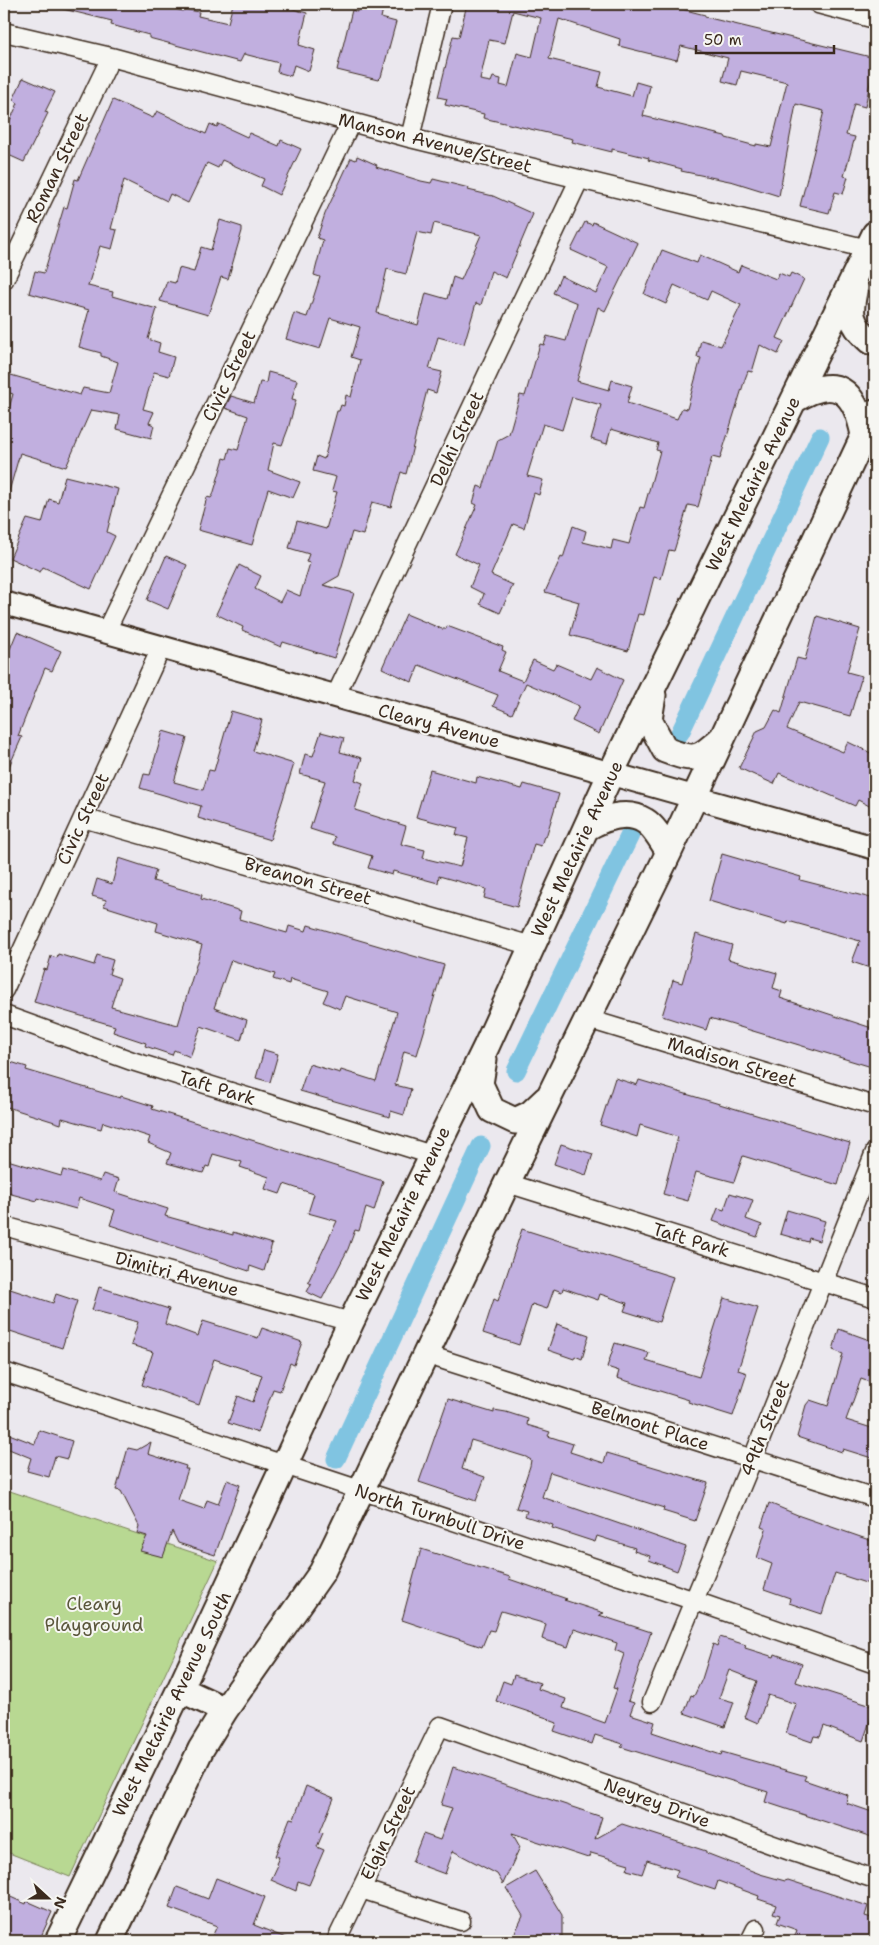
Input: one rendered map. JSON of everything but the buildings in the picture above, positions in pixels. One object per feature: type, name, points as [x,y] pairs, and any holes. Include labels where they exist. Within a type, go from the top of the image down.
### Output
[{"type":"main road","points":[[867,250],[850,307],[855,328],[870,341],[875,340]]},
{"type":"main road","name":"West Metairie Avenue","points":[[285,1466],[351,1322],[486,1047],[611,773],[867,250]]},
{"type":"main road","points":[[794,400],[812,389],[837,388],[851,397],[860,412],[864,435]]},
{"type":"main road","points":[[110,1941],[201,1749],[225,1710],[322,1572],[507,1183],[669,852],[875,412]]},
{"type":"main road","points":[[654,685],[649,720],[665,750],[684,758],[700,757],[723,738]]},
{"type":"main road","points":[[586,828],[604,818],[633,816],[646,821],[669,852]]},
{"type":"main road","points":[[486,1047],[480,1084],[492,1110],[515,1121],[530,1114],[550,1095]]},
{"type":"main road","name":"West Metairie Avenue South","points":[[58,1941],[285,1466]]},
{"type":"main road","points":[[180,1689],[225,1710]]},
{"type":"street","points":[[410,138],[442,4]]},
{"type":"street","points":[[818,4],[875,19]]},
{"type":"street","name":"Manson Avenue/Street","points":[[4,32],[111,57],[410,138],[867,250]]},
{"type":"street","name":"Roman Street","points":[[4,280],[111,57]]},
{"type":"street","name":"Civic Street","points":[[106,631],[351,122]]},
{"type":"street","name":"Delhi Street","points":[[334,697],[579,180]]},
{"type":"street","name":"Cleary Avenue","points":[[4,602],[334,697],[695,796],[875,848]]},
{"type":"street","name":"Civic Street","points":[[4,990],[162,648]]},
{"type":"street","name":"Breanon Street","points":[[83,818],[532,946]]},
{"type":"street","name":"Taft Park","points":[[4,1015],[132,1061],[432,1155]]},
{"type":"street","name":"Madison Street","points":[[588,1019],[875,1106]]},
{"type":"street","name":"49th Street","points":[[652,1702],[753,1458],[875,1152]]},
{"type":"street","name":"Taft Park","points":[[507,1183],[875,1298]]},
{"type":"street","name":"Dimitri Avenue","points":[[4,1226],[351,1322]]},
{"type":"street","name":"Belmont Place","points":[[425,1354],[875,1498]]},
{"type":"street","name":"North Turnbull Drive","points":[[4,1372],[695,1601],[875,1664]]},
{"type":"street","name":"Neyrey Drive","points":[[440,1726],[793,1852],[875,1879]]},
{"type":"street","name":"Elgin Street","points":[[336,1941],[440,1726]]},
{"type":"street","points":[[361,1889],[461,1921]]},
{"type":"green space","name":"Cleary Playground","points":[[4,1489],[218,1561],[70,1877],[4,1851]]},
{"type":"waterway","points":[[680,733],[820,437]]},
{"type":"waterway","points":[[516,1071],[630,835]]},
{"type":"waterway","points":[[336,1459],[481,1146]]}]
